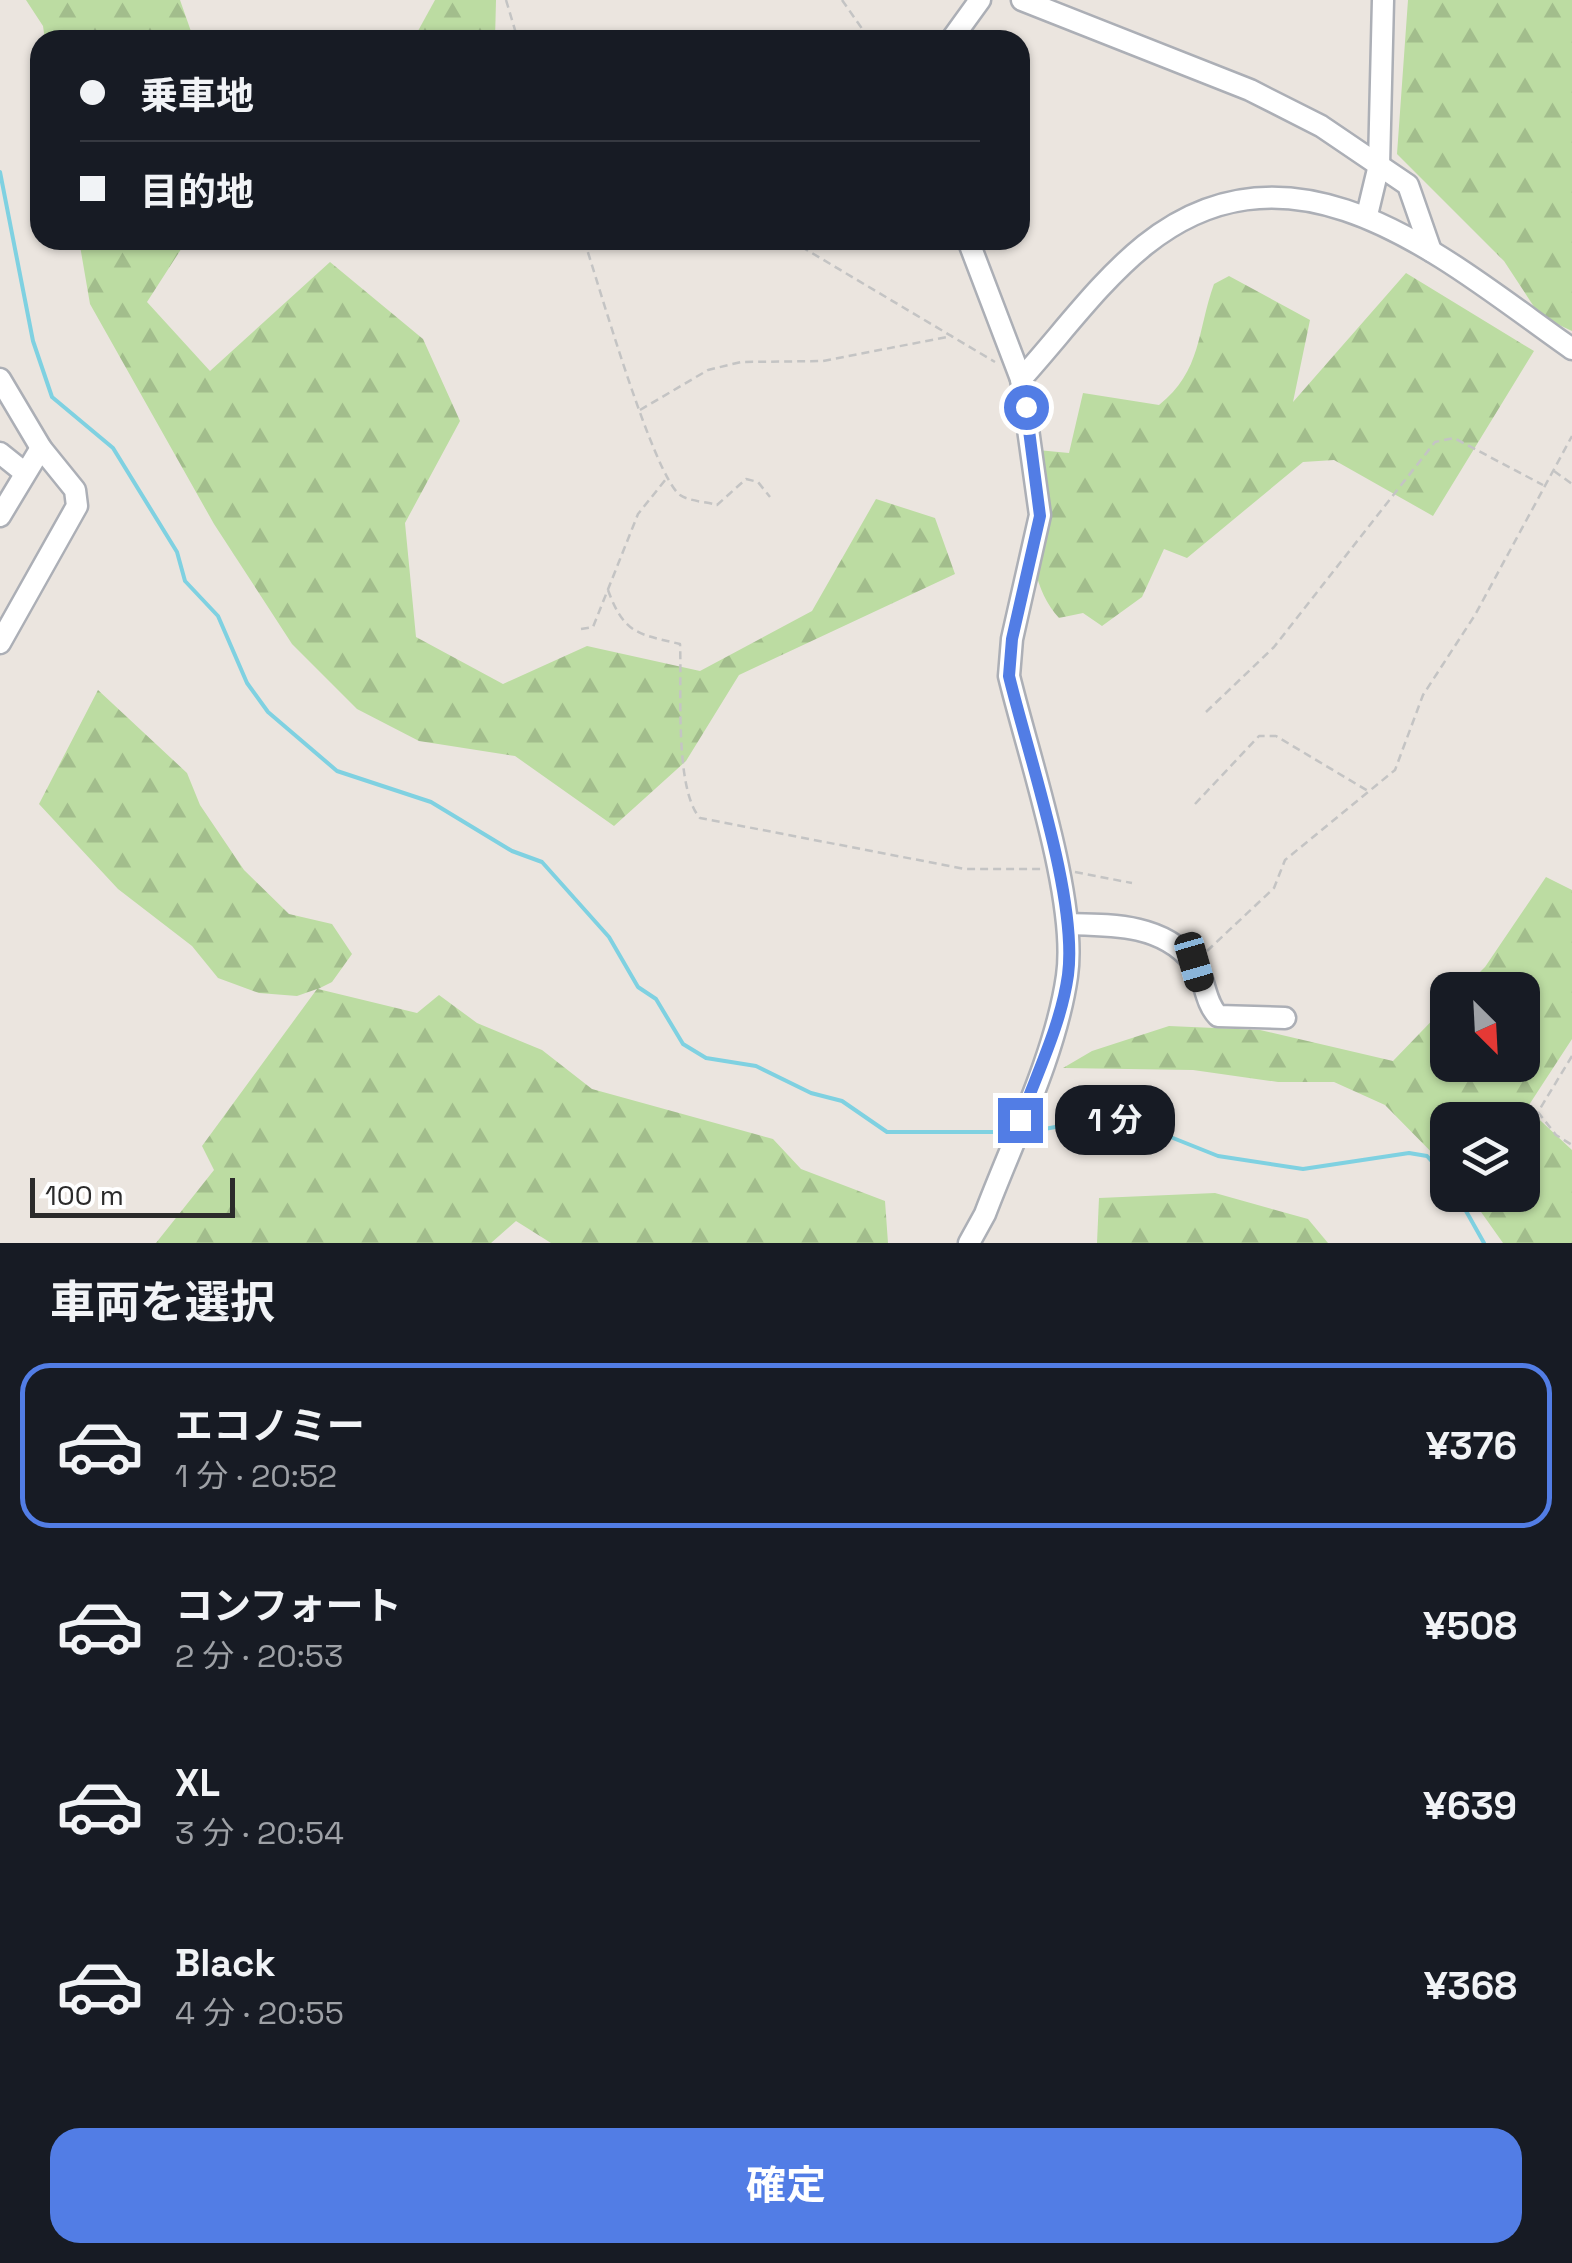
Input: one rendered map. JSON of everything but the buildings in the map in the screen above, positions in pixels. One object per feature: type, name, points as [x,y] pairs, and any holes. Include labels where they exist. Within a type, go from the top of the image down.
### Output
[{"type":"street","points":[[958,30],[980,0]]},
{"type":"street","points":[[1022,0],[1250,90],[1321,126],[1408,185],[1431,251]]},
{"type":"street","points":[[1367,215],[1379,165],[1383,0]]},
{"type":"street","points":[[1021,379],[1142,248],[1197,213],[1266,197],[1339,206],[1367,215],[1431,251],[1572,349]]},
{"type":"street","points":[[968,1243],[985,1214],[1055,1026],[1068,974],[1068,924],[1009,676],[1012,639],[1040,516],[1021,379],[972,250]]},
{"type":"street","points":[[0,379],[40,448],[74,490],[77,506],[6,617],[0,643]]},
{"type":"street","points":[[0,516],[40,448]]},
{"type":"street","points":[[0,453],[25,473]]},
{"type":"street","points":[[1068,924],[1131,926],[1166,942],[1194,962],[1206,1004],[1218,1016],[1285,1018]]},
{"type":"path","points":[[506,0],[515,30]]},
{"type":"path","points":[[842,0],[863,30]]},
{"type":"path","points":[[587,250],[640,410],[668,478],[680,496],[717,505],[746,479],[758,482],[770,497]]},
{"type":"path","points":[[807,250],[996,363]]},
{"type":"path","points":[[640,410],[683,382],[724,366],[824,361],[952,336]]},
{"type":"path","points":[[1194,962],[1274,888],[1285,860],[1395,770],[1423,695],[1475,615],[1572,436]]},
{"type":"path","points":[[1206,712],[1274,647],[1435,442],[1454,438],[1544,486]]},
{"type":"path","points":[[1553,470],[1572,484]]},
{"type":"path","points":[[581,630],[593,626],[638,514],[668,478]]},
{"type":"path","points":[[608,590],[618,615],[634,633],[680,644],[684,752],[691,807],[700,818],[966,868],[1056,869],[1132,883]]},
{"type":"path","points":[[1195,804],[1259,736],[1276,736],[1369,792]]},
{"type":"path","points":[[1572,1056],[1538,1112],[1556,1135],[1572,1145]]},
{"type":"green space","points":[[26,0],[180,0],[190,30],[44,30]]},
{"type":"green space","points":[[435,0],[496,0],[495,30],[418,30]]},
{"type":"green space","points":[[1408,0],[1572,0],[1572,331],[1540,316],[1504,261],[1397,154]]},
{"type":"green space","points":[[81,250],[181,250],[147,302],[210,371],[330,262],[423,339],[460,421],[405,523],[416,637],[503,684],[587,646],[700,671],[812,611],[876,499],[935,518],[955,574],[739,675],[686,761],[614,826],[515,756],[419,741],[357,709],[292,644],[214,524],[90,304]]},
{"type":"green space","points":[[1406,273],[1534,351],[1433,516],[1334,460],[1303,462],[1187,558],[1164,549],[1142,597],[1102,626],[1083,613],[1059,618],[1047,601],[1033,561],[1027,449],[1069,453],[1083,393],[1159,405],[1173,392],[1191,364],[1214,284],[1229,276],[1310,320],[1293,402]]},
{"type":"green space","points":[[98,690],[187,773],[200,805],[244,870],[289,914],[332,924],[352,954],[332,982],[318,989],[417,1013],[439,995],[477,1023],[542,1050],[592,1089],[773,1139],[801,1169],[885,1201],[888,1243],[551,1243],[516,1221],[491,1243],[156,1243],[214,1170],[202,1146],[317,989],[297,996],[259,993],[218,978],[192,946],[118,889],[39,804]]},
{"type":"green space","points":[[1546,877],[1572,890],[1572,1039],[1531,1102],[1430,1102],[1430,1151],[1385,1105],[1334,1082],[1278,1082],[1193,1070],[1063,1068],[1092,1051],[1169,1026],[1260,1030],[1393,1061],[1430,1023],[1430,1082],[1540,1082],[1540,972],[1480,972]]},
{"type":"green space","points":[[1540,1120],[1572,1150],[1572,1243],[1503,1243],[1481,1212],[1540,1212]]},
{"type":"green space","points":[[1215,1193],[1308,1219],[1328,1243],[1097,1243],[1099,1198]]},
{"type":"waterway","points":[[0,172],[33,341],[52,397],[113,448],[177,552],[185,581],[218,616],[247,683],[268,712],[337,771],[431,802],[512,851],[542,862],[609,937],[638,987],[656,999],[683,1044],[706,1058],[756,1066],[811,1093],[842,1101],[887,1132],[1012,1132]]},
{"type":"waterway","points":[[1027,1132],[1118,1116],[1218,1156],[1303,1169],[1409,1153],[1430,1159]]},
{"type":"waterway","points":[[1467,1212],[1484,1243]]},
{"type":"route","points":[[1020,1120],[1055,1026],[1068,974],[1068,918],[1009,676],[1012,639],[1040,516],[1026,407]]}]
